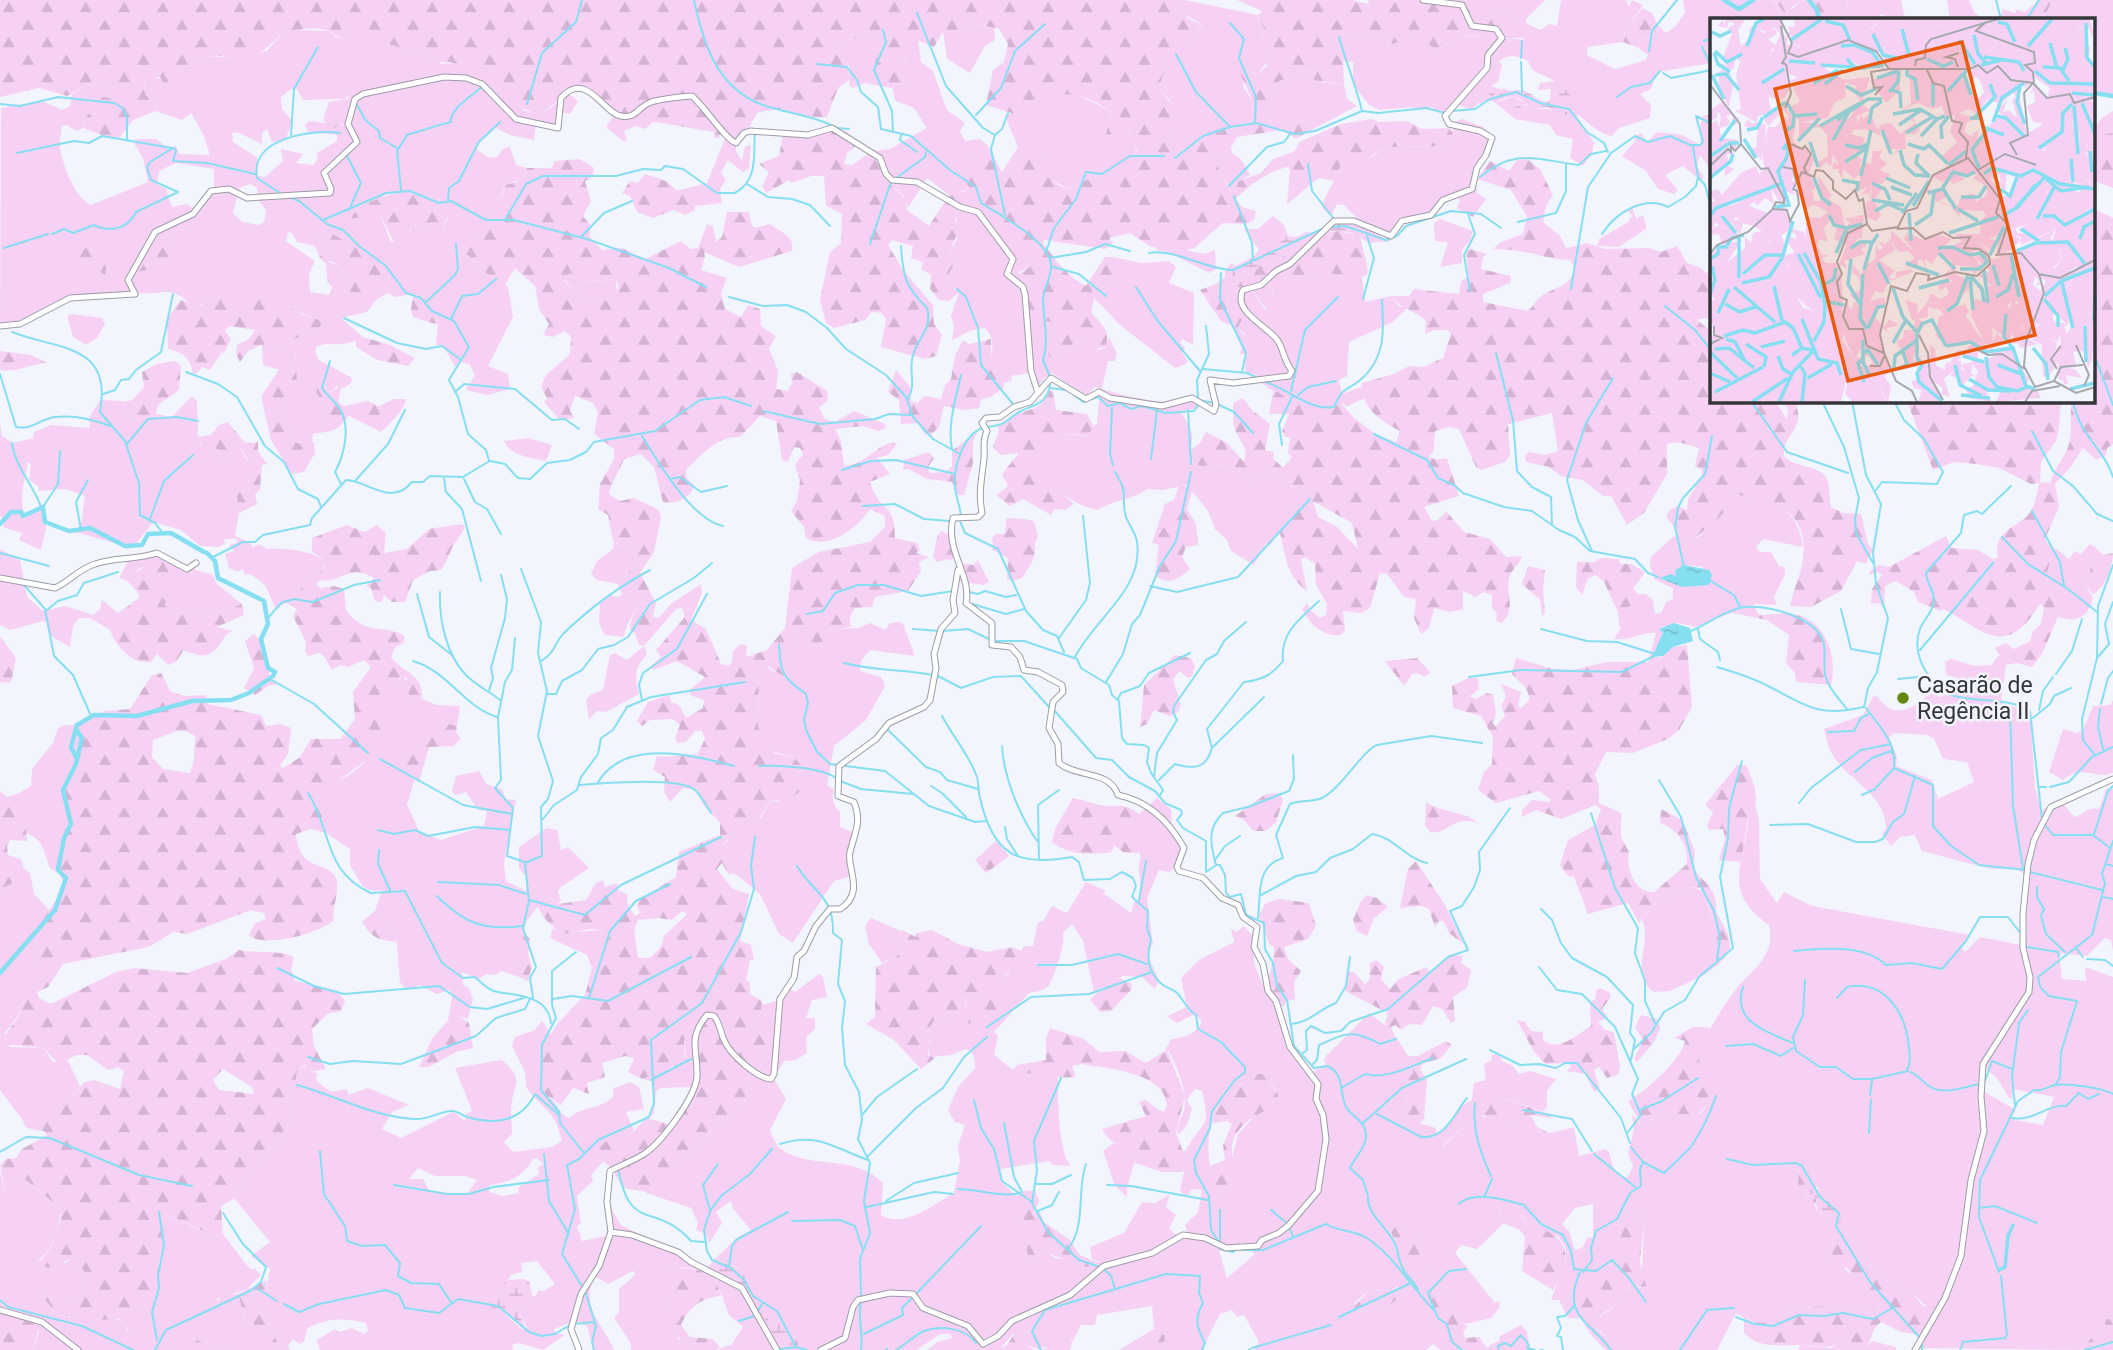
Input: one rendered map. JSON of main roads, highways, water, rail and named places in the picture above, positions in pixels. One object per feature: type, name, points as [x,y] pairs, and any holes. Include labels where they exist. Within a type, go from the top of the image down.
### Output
[{"type":"water","points":[[1684,565],[1709,570],[1712,575],[1709,585],[1682,587],[1659,578],[1671,574],[1676,576],[1675,570]]},
{"type":"water","points":[[1674,623],[1690,628],[1693,641],[1673,647],[1663,656],[1652,657],[1663,633],[1659,629]]},
{"type":"waterway","points":[[527,104],[542,53],[576,22],[582,0]]},
{"type":"waterway","points":[[694,0],[709,52],[727,81],[755,102],[831,125]]},
{"type":"waterway","points":[[1649,51],[1652,31],[1677,0]]},
{"type":"waterway","points":[[1724,0],[1739,9],[1753,0]]},
{"type":"waterway","points":[[1809,0],[1817,10],[1819,18]]},
{"type":"waterway","points":[[1996,0],[2001,18]]},
{"type":"waterway","points":[[2028,18],[2039,0]]},
{"type":"waterway","points":[[917,13],[946,86],[983,128],[995,135]]},
{"type":"waterway","points":[[1230,23],[1244,39],[1239,58],[1256,97],[1255,123]]},
{"type":"waterway","points":[[976,115],[1001,88],[1015,51],[1045,24]]},
{"type":"waterway","points":[[883,30],[886,42],[874,70],[892,111],[893,132]]},
{"type":"waterway","points":[[1339,37],[1362,111]]},
{"type":"waterway","points":[[1704,41],[1710,39]]},
{"type":"waterway","points":[[1521,58],[1522,41]]},
{"type":"waterway","points":[[291,135],[294,89],[318,47]]},
{"type":"waterway","points":[[1702,47],[1710,64]]},
{"type":"waterway","points":[[1176,54],[1196,92],[1230,127]]},
{"type":"waterway","points":[[1521,62],[1522,92]]},
{"type":"waterway","points":[[817,64],[847,67],[857,80],[861,92],[878,107],[881,129],[911,136],[950,170],[976,187],[981,203],[1032,237],[1048,254],[1051,268],[1043,296],[1046,338],[1043,360],[1050,377]]},
{"type":"waterway","points":[[1663,73],[1671,78],[1710,70]]},
{"type":"waterway","points":[[1617,97],[1631,87],[1650,83],[1660,71]]},
{"type":"waterway","points":[[401,190],[397,151],[407,135],[451,122],[458,107],[483,86]]},
{"type":"waterway","points":[[1452,111],[1475,109],[1490,99],[1516,92],[1540,103],[1569,109],[1587,132],[1604,143],[1608,152]]},
{"type":"waterway","points":[[2096,93],[2113,96]]},
{"type":"waterway","points":[[0,104],[20,106],[58,97],[114,103],[123,108],[127,117],[127,140]]},
{"type":"waterway","points":[[356,103],[366,121],[379,131],[380,138],[397,148]]},
{"type":"waterway","points":[[1175,158],[1203,136],[1230,127],[1256,123],[1295,134],[1315,131],[1362,111],[1378,113],[1426,108],[1445,113]]},
{"type":"waterway","points":[[1005,215],[991,149],[995,135],[1002,129],[1008,113]]},
{"type":"waterway","points":[[1571,289],[1588,187],[1611,153],[1635,136],[1648,142],[1670,136],[1690,145],[1700,145],[1703,142],[1696,116],[1710,123]]},
{"type":"waterway","points":[[448,201],[449,188],[459,181],[478,143],[500,122]]},
{"type":"waterway","points":[[836,128],[849,129]]},
{"type":"waterway","points":[[506,218],[526,184],[543,176],[616,176],[643,169],[661,170],[665,166],[683,169],[717,193],[735,193],[743,188],[751,174],[755,132]]},
{"type":"waterway","points":[[280,193],[257,178],[257,164],[263,154],[272,145],[299,135],[340,133]]},
{"type":"waterway","points":[[1229,186],[1267,147],[1284,142],[1290,134]]},
{"type":"waterway","points":[[901,135],[900,140],[917,152]]},
{"type":"waterway","points":[[17,153],[74,141],[89,143],[102,136],[172,148]]},
{"type":"waterway","points":[[1602,234],[1615,219],[1632,208],[1650,203],[1668,207],[1685,197],[1696,186],[1698,177],[1693,147]]},
{"type":"waterway","points":[[52,234],[64,229],[73,233],[94,225],[106,229],[118,228],[133,218],[136,212],[178,192],[151,180],[147,167],[150,162],[173,148]]},
{"type":"waterway","points":[[174,148],[176,151],[173,161],[207,163],[255,174]]},
{"type":"waterway","points":[[1480,177],[1493,168],[1516,159],[1539,159],[1579,165],[1591,154],[1606,151]]},
{"type":"waterway","points":[[895,179],[925,157],[926,152]]},
{"type":"waterway","points":[[346,154],[361,183],[349,210]]},
{"type":"waterway","points":[[1046,252],[1054,228],[1076,199],[1086,172],[1102,174],[1130,156],[1164,156]]},
{"type":"waterway","points":[[1308,164],[1312,191],[1334,219]]},
{"type":"waterway","points":[[1518,222],[1556,213],[1566,191],[1566,164]]},
{"type":"waterway","points":[[1699,178],[1705,185],[1710,204]]},
{"type":"waterway","points":[[870,244],[891,182]]},
{"type":"waterway","points":[[747,184],[768,197],[792,199],[810,205],[830,226]]},
{"type":"waterway","points":[[323,220],[386,193],[410,191],[439,203],[451,201],[486,220],[514,220],[587,239],[669,268],[706,287]]},
{"type":"waterway","points":[[1234,196],[1252,243],[1253,260]]},
{"type":"waterway","points":[[289,197],[299,201],[327,224],[343,230],[386,266],[406,293],[421,298],[432,311],[454,321],[469,347],[449,380],[458,397],[468,434],[486,450],[489,461]]},
{"type":"waterway","points":[[582,236],[604,213],[632,201]]},
{"type":"waterway","points":[[1332,227],[1345,226],[1386,240],[1397,236],[1406,226],[1451,211],[1481,214],[1501,228]]},
{"type":"waterway","points":[[1468,214],[1475,234],[1464,255],[1470,291]]},
{"type":"waterway","points":[[1149,253],[1180,256],[1212,267],[1233,270],[1322,229]]},
{"type":"waterway","points":[[4,248],[48,234]]},
{"type":"waterway","points":[[1363,299],[1374,258],[1367,236]]},
{"type":"waterway","points":[[426,302],[455,275],[458,269],[456,244]]},
{"type":"waterway","points":[[1050,258],[1086,252],[1105,244],[1130,251]]},
{"type":"waterway","points":[[901,246],[906,280],[927,308],[928,315],[927,327],[913,355],[912,388],[908,399]]},
{"type":"waterway","points":[[1053,267],[1079,274],[1106,296]]},
{"type":"waterway","points":[[1221,273],[1220,300],[1246,353],[1242,372]]},
{"type":"waterway","points":[[451,319],[462,296],[478,294],[496,279]]},
{"type":"waterway","points":[[1136,287],[1157,320],[1200,371]]},
{"type":"waterway","points":[[957,289],[966,297],[978,328],[981,365],[1013,404]]},
{"type":"waterway","points":[[103,394],[115,390],[121,380],[129,379],[136,370],[161,352],[173,294]]},
{"type":"waterway","points":[[729,297],[763,306],[787,305],[806,312],[827,328],[846,349],[886,375],[906,397],[913,417],[933,439],[960,454]]},
{"type":"waterway","points":[[1291,391],[1305,330],[1338,297]]},
{"type":"waterway","points":[[1263,381],[1315,406],[1334,407],[1342,392],[1368,372],[1379,354],[1383,333],[1382,300]]},
{"type":"waterway","points":[[1665,306],[1695,330],[1710,349]]},
{"type":"waterway","points":[[344,318],[397,343],[426,349],[442,346],[460,359]]},
{"type":"waterway","points":[[1198,399],[1197,380],[1209,354],[1206,326]]},
{"type":"waterway","points":[[12,332],[63,347],[90,361],[98,373],[102,389],[100,412],[125,441],[139,483],[140,515],[155,523],[162,532]]},
{"type":"waterway","points":[[1496,353],[1513,420],[1517,471],[1532,487],[1551,497],[1552,524]]},
{"type":"waterway","points":[[2096,359],[2113,405]]},
{"type":"waterway","points":[[330,361],[322,388],[340,409],[345,424],[343,450],[335,472],[341,484]]},
{"type":"waterway","points":[[1203,369],[1247,373],[1258,378]]},
{"type":"waterway","points":[[186,372],[218,384],[237,397],[265,446],[284,462],[298,489],[318,499],[321,507]]},
{"type":"waterway","points":[[0,374],[16,427],[31,426],[54,417],[82,418],[110,426]]},
{"type":"waterway","points":[[952,449],[951,421],[961,375]]},
{"type":"waterway","points":[[1592,551],[1578,520],[1567,480],[1586,423],[1613,378]]},
{"type":"waterway","points":[[1298,395],[1308,387],[1336,381]]},
{"type":"waterway","points":[[455,392],[464,384],[515,389],[552,420],[565,419],[579,429]]},
{"type":"waterway","points":[[988,427],[1005,422],[1041,402],[1047,395],[1050,384]]},
{"type":"waterway","points":[[1051,388],[1065,390]]},
{"type":"waterway","points":[[1073,394],[1083,402],[1098,397],[1108,406],[1120,403],[1131,409],[1142,406],[1166,413],[1194,411],[1198,405]]},
{"type":"waterway","points":[[1282,445],[1279,424],[1293,395]]},
{"type":"waterway","points":[[490,461],[505,464],[518,478],[530,479],[547,463],[570,460],[586,452],[594,442],[655,431],[700,400],[724,397],[751,406]]},
{"type":"waterway","points":[[1199,400],[1214,403]]},
{"type":"waterway","points":[[1752,402],[1787,452],[1848,473]]},
{"type":"waterway","points":[[1822,402],[1844,447],[1859,498],[1855,519],[1856,533],[1873,563]]},
{"type":"waterway","points":[[1852,402],[1866,475],[1881,504],[1873,552],[1876,584],[1888,618],[1877,672],[1868,688],[1864,707]]},
{"type":"waterway","points":[[1876,490],[1882,482],[1937,484],[1943,472],[1924,439],[1904,420],[1895,402]]},
{"type":"waterway","points":[[2073,402],[2081,424],[2104,458],[2113,477]]},
{"type":"waterway","points":[[1217,404],[1234,412],[1253,433]]},
{"type":"waterway","points":[[1112,408],[1110,454],[1113,465]]},
{"type":"waterway","points":[[356,480],[388,444],[405,410]]},
{"type":"waterway","points":[[1151,459],[1157,410]]},
{"type":"waterway","points":[[1188,410],[1191,464]]},
{"type":"waterway","points":[[763,411],[820,424],[875,419],[889,414],[911,415]]},
{"type":"waterway","points":[[127,444],[148,419],[177,417],[198,421]]},
{"type":"waterway","points":[[961,516],[955,488],[958,462],[970,437],[983,428]]},
{"type":"waterway","points":[[2032,431],[2053,471],[2073,486],[2097,514],[2113,521]]},
{"type":"waterway","points":[[1374,434],[1427,460],[1438,478],[1454,485],[1463,493],[1504,507],[1532,511],[1559,530],[1575,537],[1590,551],[1635,559],[1648,573],[1658,577]]},
{"type":"waterway","points":[[642,436],[688,502],[711,521],[723,526]]},
{"type":"waterway","points":[[1684,567],[1675,527],[1678,508],[1683,498],[1705,474],[1712,436]]},
{"type":"waterway","points":[[12,443],[17,460],[41,507]]},
{"type":"waterway","points":[[43,507],[58,484],[60,451]]},
{"type":"waterway","points":[[150,519],[164,481],[193,455]]},
{"type":"waterway","points":[[842,470],[871,461],[896,460],[955,474]]},
{"type":"waterway","points":[[213,557],[243,542],[255,542],[263,535],[310,525],[312,518],[346,480],[379,491],[396,493],[412,482],[423,482],[430,476],[463,477],[488,462]]},
{"type":"waterway","points":[[1075,657],[1126,589],[1137,559],[1136,539],[1126,517],[1123,491],[1115,472]]},
{"type":"waterway","points":[[1106,682],[1123,654],[1132,624],[1140,615],[1160,566],[1176,541],[1191,472]]},
{"type":"waterway","points":[[670,479],[680,477],[701,492],[727,486]]},
{"type":"waterway","points":[[444,478],[446,492],[462,509],[481,581]]},
{"type":"waterway","points":[[464,479],[475,502],[487,509],[501,534]]},
{"type":"waterway","points":[[81,530],[76,502],[88,480]]},
{"type":"waterway","points":[[1939,687],[1924,668],[1917,645],[1920,629],[1934,604],[1926,573],[1961,533],[1964,515],[1977,511],[1982,514],[2011,486]]},
{"type":"waterway","points":[[1150,586],[1177,592],[1238,577],[1310,499]]},
{"type":"waterway","points":[[863,506],[895,504],[924,519],[950,521]]},
{"type":"waterway","points":[[0,524],[11,512],[21,512],[23,516],[43,507],[45,522],[69,531],[90,528],[125,546],[142,545],[148,534],[171,533],[204,552]]},
{"type":"waterway","points":[[2032,511],[2060,562],[2064,586]]},
{"type":"waterway","points":[[1059,638],[1086,600],[1090,583],[1083,516]]},
{"type":"waterway","points":[[960,521],[965,533],[998,549],[1026,611],[1043,630],[1057,636],[1064,652]]},
{"type":"waterway","points":[[2002,537],[2028,564],[2068,589],[2097,612]]},
{"type":"waterway","points":[[0,553],[49,566]]},
{"type":"waterway","points":[[77,759],[71,747],[77,725],[94,715],[137,716],[192,701],[231,700],[249,693],[273,676],[275,672],[268,668],[261,639],[268,624],[264,601],[218,578],[215,561],[207,553]]},
{"type":"waterway","points":[[547,694],[556,694],[562,681],[582,670],[598,649],[614,645],[628,637],[650,604],[694,578],[712,563]]},
{"type":"waterway","points":[[1920,650],[1993,563]]},
{"type":"waterway","points":[[2095,755],[2083,740],[2082,719],[2097,658],[2098,606],[2113,565]]},
{"type":"waterway","points":[[521,569],[541,622],[538,653],[547,691],[538,736],[553,781],[548,799],[541,807],[542,856],[525,863]]},
{"type":"waterway","points":[[540,662],[550,654],[564,633],[584,615],[650,570]]},
{"type":"waterway","points":[[47,610],[58,601],[77,595],[84,583],[118,572]]},
{"type":"waterway","points":[[489,691],[493,678],[491,668],[505,618],[507,599],[501,575]]},
{"type":"waterway","points":[[268,618],[281,603],[294,599],[313,602],[354,585],[380,580]]},
{"type":"waterway","points":[[1709,580],[1734,595],[1740,607]]},
{"type":"waterway","points":[[24,585],[45,609],[54,656],[73,675],[91,716]]},
{"type":"waterway","points":[[807,614],[823,611],[835,593],[858,585],[884,585],[921,596],[953,591]]},
{"type":"waterway","points":[[969,592],[978,594],[985,591],[1006,597],[1016,595]]},
{"type":"waterway","points":[[440,592],[442,625],[453,657],[469,678],[500,700]]},
{"type":"waterway","points":[[417,594],[429,637],[452,655]]},
{"type":"waterway","points":[[642,700],[639,685],[643,673],[677,649],[707,594]]},
{"type":"waterway","points":[[1212,748],[1207,729],[1244,682],[1266,676],[1279,666],[1283,661],[1288,634],[1298,620],[1319,601]]},
{"type":"waterway","points":[[2098,657],[2109,644],[2105,624],[2113,602]]},
{"type":"waterway","points":[[972,604],[1006,614],[1024,609]]},
{"type":"waterway","points":[[1691,631],[1739,608],[1774,609],[1799,618],[1818,632],[1823,641],[1826,678],[1847,709]]},
{"type":"waterway","points":[[1841,609],[1851,649],[1879,654]]},
{"type":"waterway","points":[[2056,674],[2072,651],[2082,619]]},
{"type":"waterway","points":[[1154,776],[1157,753],[1177,720],[1173,712],[1174,706],[1206,660],[1217,654],[1224,641],[1246,622]]},
{"type":"waterway","points":[[913,629],[939,631]]},
{"type":"waterway","points":[[942,631],[968,629],[989,639]]},
{"type":"waterway","points":[[1541,629],[1587,641],[1617,642],[1655,654]]},
{"type":"waterway","points":[[1698,629],[1700,639],[1718,652],[1720,660]]},
{"type":"waterway","points":[[515,638],[512,670],[505,682],[498,717],[501,780],[495,788],[513,808],[507,856],[525,862]]},
{"type":"waterway","points":[[994,641],[1024,641],[1077,659],[1081,668],[1109,685],[1112,695],[1119,701],[1122,738],[1127,744],[1149,748],[1147,762],[1163,790],[1160,795]]},
{"type":"waterway","points":[[779,644],[784,674],[806,694],[806,730],[817,752],[830,764],[885,771],[929,806],[975,822],[986,821]]},
{"type":"waterway","points":[[1118,699],[1121,693],[1140,686],[1149,673],[1190,653]]},
{"type":"waterway","points":[[1469,677],[1521,670],[1622,672],[1654,656]]},
{"type":"waterway","points":[[413,661],[436,673],[475,705],[497,717]]},
{"type":"waterway","points":[[844,663],[933,675]]},
{"type":"waterway","points":[[1717,667],[1756,680],[1812,708],[1834,711],[1863,707]]},
{"type":"waterway","points":[[2101,704],[2108,678],[2113,671]]},
{"type":"waterway","points":[[938,676],[961,688],[993,677],[1021,676],[1049,707]]},
{"type":"waterway","points":[[1898,679],[1928,676]]},
{"type":"waterway","points":[[2039,710],[2043,691],[2053,677]]},
{"type":"waterway","points":[[270,679],[314,704],[368,753]]},
{"type":"waterway","points":[[543,819],[554,805],[577,790],[581,777],[598,754],[601,738],[613,730],[627,707],[651,697],[745,682]]},
{"type":"waterway","points":[[2033,718],[2050,704],[2054,696],[2071,688]]},
{"type":"waterway","points":[[1942,690],[1961,698],[2008,703],[2030,711],[2042,819]]},
{"type":"waterway","points":[[1159,780],[1175,764],[1188,767],[1202,764],[1212,748],[1264,697]]},
{"type":"waterway","points":[[1866,708],[1890,743],[1894,767]]},
{"type":"waterway","points":[[2010,708],[2013,806],[2023,868]]},
{"type":"waterway","points":[[2100,709],[2098,726],[2103,749]]},
{"type":"waterway","points":[[1054,710],[1096,758],[1112,760],[1129,777],[1155,791],[1165,803],[1181,810],[1182,814],[1177,820],[1183,828],[1206,841],[1206,872],[1215,866]]},
{"type":"waterway","points":[[1828,732],[1854,731],[1861,718],[1869,714]]},
{"type":"waterway","points":[[942,716],[974,769],[985,817],[1000,844],[1010,853],[1022,858],[1053,860],[1072,857],[1079,862],[1084,880],[1110,879],[1122,872],[1133,878],[1136,886],[1132,897],[1148,911],[1151,970],[1158,980],[1176,992],[1196,1015],[1198,1029],[1221,1042],[1245,1067],[1245,1072],[1234,1081],[1212,1111],[1210,1128],[1194,1160],[1196,1173],[1209,1196],[1211,1230],[1220,1244]]},
{"type":"waterway","points":[[886,728],[926,767],[940,772],[947,780],[978,789]]},
{"type":"waterway","points":[[0,973],[55,910],[66,878],[58,870],[64,838],[71,824],[63,790],[76,764],[82,738],[76,729]]},
{"type":"waterway","points":[[1258,918],[1264,875],[1274,862],[1283,858],[1276,835],[1290,804],[1322,798],[1377,745],[1431,736],[1482,743]]},
{"type":"waterway","points":[[1799,803],[1811,788],[1861,750],[1891,744]]},
{"type":"waterway","points":[[1002,746],[1014,795],[1037,841]]},
{"type":"waterway","points":[[2050,787],[2069,782],[2092,757],[2113,747]]},
{"type":"waterway","points":[[1855,772],[1872,758],[1891,751],[1895,758]]},
{"type":"waterway","points":[[597,784],[609,769],[623,760],[641,755],[679,754],[734,766]]},
{"type":"waterway","points":[[1293,755],[1294,779],[1289,791],[1248,807],[1223,813],[1212,831],[1213,851],[1216,865],[1220,865],[1225,875],[1226,893],[1230,897],[1241,894],[1246,915],[1264,923],[1265,949],[1273,963],[1277,986],[1287,1000],[1294,1046],[1314,1068],[1328,1066],[1334,1070],[1340,1081],[1345,1105],[1365,1129],[1362,1150],[1350,1168],[1363,1180],[1368,1196]]},
{"type":"waterway","points":[[380,759],[463,805],[512,814]]},
{"type":"waterway","points":[[1634,1049],[1651,1033],[1664,1012],[1685,1000],[1699,977],[1733,948],[1720,877],[1728,838],[1729,808],[1742,761]]},
{"type":"waterway","points":[[759,766],[810,769],[836,778]]},
{"type":"waterway","points":[[1894,768],[1933,785],[1933,826],[1951,846],[1979,865],[2026,870]]},
{"type":"waterway","points":[[1862,795],[1875,789],[1893,769]]},
{"type":"waterway","points":[[1770,825],[1808,824],[1856,842],[1875,842],[1883,839],[1893,822],[1904,814],[1915,776]]},
{"type":"waterway","points":[[1659,780],[1681,817],[1696,877],[1714,911],[1720,937],[1717,962]]},
{"type":"waterway","points":[[840,781],[861,789],[913,794]]},
{"type":"waterway","points":[[580,785],[674,783],[695,790],[711,813]]},
{"type":"waterway","points":[[931,786],[966,817]]},
{"type":"waterway","points":[[2094,834],[2108,791],[2113,786]]},
{"type":"waterway","points":[[2038,787],[2046,787]]},
{"type":"waterway","points":[[1039,860],[1038,805],[1059,790]]},
{"type":"waterway","points":[[308,793],[316,807],[330,849],[344,874],[371,893],[405,891],[442,963],[463,978],[475,977],[492,990],[524,996],[539,1002],[545,1007],[551,1023]]},
{"type":"waterway","points":[[1303,1053],[1307,1050],[1306,1031],[1311,1026],[1325,1033],[1341,1031],[1350,1022],[1388,1009],[1448,957],[1468,950],[1450,911],[1462,906],[1474,887],[1480,870],[1479,852],[1510,808]]},
{"type":"waterway","points":[[1591,813],[1615,888],[1638,928],[1635,953],[1645,981],[1645,1001],[1655,1023]]},
{"type":"waterway","points":[[2045,825],[2053,835],[2093,835],[2110,848]]},
{"type":"waterway","points":[[378,830],[394,834],[415,830],[428,836],[475,827],[510,830]]},
{"type":"waterway","points":[[1005,827],[1007,839],[1018,856]]},
{"type":"waterway","points":[[1261,895],[1296,876],[1316,872],[1330,858],[1353,849],[1372,834],[1387,839],[1412,857],[1427,863]]},
{"type":"waterway","points":[[1215,860],[1225,846],[1240,836]]},
{"type":"waterway","points":[[529,900],[585,915],[621,885],[721,837]]},
{"type":"waterway","points":[[582,1286],[562,1254],[575,1209],[567,1165],[579,1159],[598,1140],[649,1117],[654,1103],[651,1040],[702,1003],[741,932],[754,889],[751,866],[755,837]]},
{"type":"waterway","points":[[2040,986],[2038,977],[2092,935],[2105,883],[2102,874],[2113,841]]},
{"type":"waterway","points":[[379,850],[378,864],[390,890]]},
{"type":"waterway","points":[[1139,900],[1146,861]]},
{"type":"waterway","points":[[525,863],[529,901],[523,928],[536,967],[530,978],[533,998]]},
{"type":"waterway","points":[[2105,864],[2113,866]]},
{"type":"waterway","points":[[797,866],[827,903],[833,933],[842,940],[838,984],[845,1001],[842,1028],[845,1065],[859,1092],[862,1120],[858,1139],[870,1163],[864,1201],[870,1233],[860,1259],[861,1296]]},
{"type":"waterway","points":[[2030,872],[2102,890]]},
{"type":"waterway","points":[[438,882],[499,885],[526,894]]},
{"type":"waterway","points":[[589,998],[610,931],[636,901],[670,884]]},
{"type":"waterway","points":[[2037,887],[2037,897],[2044,909],[2041,915],[2046,934],[2065,952]]},
{"type":"waterway","points":[[437,896],[456,913],[475,923],[496,927],[522,926]]},
{"type":"waterway","points":[[2104,897],[2113,899]]},
{"type":"waterway","points":[[1541,909],[1552,920],[1561,943],[1572,958],[1607,977],[1633,1005],[1630,1033],[1635,1040],[1631,1060]]},
{"type":"waterway","points":[[1794,951],[1843,949],[1867,954],[1886,965],[1912,963],[1942,969],[1966,941],[1980,917],[2008,917],[2022,935]]},
{"type":"waterway","points":[[2025,943],[2027,947],[2058,952],[2059,957]]},
{"type":"waterway","points":[[2076,948],[2083,957]]},
{"type":"waterway","points":[[576,952],[552,971],[552,1005],[556,1018],[542,1045],[541,1090],[559,1112],[560,1123],[584,1153]]},
{"type":"waterway","points":[[1038,965],[1072,965],[1118,954],[1147,964]]},
{"type":"waterway","points":[[553,999],[572,996],[608,1001],[691,957]]},
{"type":"waterway","points":[[1291,1024],[1304,1021],[1336,1003],[1346,986],[1350,957]]},
{"type":"waterway","points":[[2087,959],[2105,960],[2113,966]]},
{"type":"waterway","points":[[1539,967],[1557,990],[1582,994],[1615,1027],[1638,1079],[1632,1094],[1641,1115],[1628,1132]]},
{"type":"waterway","points":[[277,968],[314,986],[344,994],[439,986],[470,1007],[487,1009],[524,998]]},
{"type":"waterway","points":[[987,1027],[1031,997],[1089,994],[1152,972]]},
{"type":"waterway","points":[[1805,980],[1803,1015],[1793,1037],[1796,1051],[1820,1067],[1836,1067],[1853,1079],[1872,1079],[1908,1071]]},
{"type":"waterway","points":[[1837,998],[1847,987],[1861,986],[1883,994],[1892,1002],[1899,1012],[1907,1036],[1910,1060],[1907,1070]]},
{"type":"waterway","points":[[1743,987],[1741,999],[1747,1018],[1764,1030],[1793,1043]]},
{"type":"waterway","points":[[2041,988],[2049,996],[2077,1001],[2061,1052],[2060,1077],[2056,1084]]},
{"type":"waterway","points":[[308,1057],[330,1064],[353,1061],[401,1064],[476,1036],[496,1018],[525,1009],[530,999]]},
{"type":"waterway","points":[[2015,1106],[2012,1077],[2019,1023],[2028,1010]]},
{"type":"waterway","points":[[1313,1064],[1317,1060],[1319,1045],[1343,1035],[1363,1036],[1380,1044],[1396,1039]]},
{"type":"waterway","points":[[868,1156],[916,1108],[943,1088],[964,1057],[987,1037]]},
{"type":"waterway","points":[[1726,1046],[1753,1044],[1781,1056],[1793,1048]]},
{"type":"waterway","points":[[1490,1050],[1520,1065],[1539,1064],[1556,1068],[1565,1063],[1577,1063],[1621,1118],[1630,1143]]},
{"type":"waterway","points":[[1343,1087],[1365,1074],[1390,1074],[1433,1058]]},
{"type":"waterway","points":[[651,1080],[691,1059]]},
{"type":"waterway","points":[[1363,1123],[1402,1088],[1466,1059]]},
{"type":"waterway","points":[[1985,1081],[1992,1061],[2012,1069]]},
{"type":"waterway","points":[[862,1115],[877,1097],[917,1069]]},
{"type":"waterway","points":[[1910,1072],[1935,1089],[1954,1090],[1979,1084]]},
{"type":"waterway","points":[[1061,1078],[1034,1141],[1037,1170],[1032,1203],[1048,1232],[1079,1260],[1100,1267]]},
{"type":"waterway","points":[[1640,1110],[1662,1101],[1698,1078]]},
{"type":"waterway","points":[[1870,1095],[1872,1080]]},
{"type":"waterway","points":[[297,1085],[370,1110],[400,1117],[420,1119],[452,1111],[467,1117],[497,1121],[515,1116],[535,1094],[560,1116]]},
{"type":"waterway","points":[[1999,1272],[1979,1217],[1980,1180],[2018,1101],[2034,1090],[2055,1085],[2076,1085],[2113,1094]]},
{"type":"waterway","points":[[2012,1118],[2027,1118],[2066,1106],[2079,1093],[2088,1099],[2099,1094]]},
{"type":"waterway","points":[[1692,1145],[1716,1096]]},
{"type":"waterway","points":[[1377,1114],[1421,1137],[1430,1137],[1448,1125],[1467,1098]]},
{"type":"waterway","points":[[974,1100],[981,1128],[994,1149],[1002,1181],[1032,1202]]},
{"type":"waterway","points":[[1869,1133],[1871,1100]]},
{"type":"waterway","points":[[1475,1103],[1478,1141],[1491,1176]]},
{"type":"waterway","points":[[1523,1110],[1572,1119],[1592,1151]]},
{"type":"waterway","points":[[1004,1123],[1014,1177],[1022,1192]]},
{"type":"waterway","points":[[0,1152],[26,1137],[50,1138],[139,1175],[192,1186]]},
{"type":"waterway","points":[[780,1144],[816,1141],[868,1160]]},
{"type":"waterway","points":[[1631,1147],[1643,1162],[1664,1173],[1691,1147]]},
{"type":"waterway","points":[[772,1149],[750,1174],[721,1196],[710,1211],[704,1230],[707,1251],[712,1260],[731,1268],[744,1280],[753,1296],[777,1311],[796,1347]]},
{"type":"waterway","points":[[320,1151],[324,1194],[345,1226],[347,1241],[362,1246],[385,1245],[400,1263],[398,1276],[411,1283],[439,1284],[451,1302]]},
{"type":"waterway","points":[[544,1154],[549,1201],[569,1234]]},
{"type":"waterway","points":[[1594,1154],[1635,1187]]},
{"type":"waterway","points":[[1727,1159],[1753,1165],[1796,1163],[1802,1166],[1820,1197],[1839,1213],[1836,1226],[1870,1282],[1920,1338]]},
{"type":"waterway","points":[[1583,1272],[1592,1260],[1591,1248],[1596,1231],[1617,1219],[1630,1193],[1641,1186],[1640,1169],[1643,1162]]},
{"type":"waterway","points":[[710,1210],[703,1185],[718,1164]]},
{"type":"waterway","points":[[1068,1249],[1077,1229],[1086,1164]]},
{"type":"waterway","points":[[618,1168],[623,1189],[629,1202],[637,1210],[666,1222],[691,1241],[704,1242]]},
{"type":"waterway","points":[[886,1201],[914,1183],[958,1173]]},
{"type":"waterway","points":[[1036,1184],[1052,1184],[1071,1175]]},
{"type":"waterway","points":[[1485,1195],[1492,1179]]},
{"type":"waterway","points":[[394,1185],[447,1194],[469,1194],[493,1187],[549,1180]]},
{"type":"waterway","points":[[1107,1185],[1131,1186],[1208,1200]]},
{"type":"waterway","points":[[958,1189],[1020,1193]]},
{"type":"waterway","points":[[867,1207],[934,1192],[953,1194]]},
{"type":"waterway","points":[[1038,1211],[1052,1205],[1059,1192]]},
{"type":"waterway","points":[[1459,1204],[1481,1197],[1524,1205],[1541,1224],[1563,1235],[1571,1251],[1574,1269],[1596,1271],[1612,1260],[1646,1302]]},
{"type":"waterway","points":[[1368,1198],[1370,1209],[1395,1243],[1401,1264],[1418,1290]]},
{"type":"waterway","points":[[1979,1208],[1995,1206],[2037,1223]]},
{"type":"waterway","points":[[1220,1210],[1220,1243]]},
{"type":"waterway","points":[[1271,1210],[1288,1224],[1293,1237]]},
{"type":"waterway","points":[[157,1340],[152,1312],[159,1288],[158,1276],[164,1245],[159,1212]]},
{"type":"waterway","points":[[729,1266],[732,1246],[736,1240],[788,1212]]},
{"type":"waterway","points":[[155,1350],[166,1330],[252,1290],[261,1282],[266,1267],[243,1244],[223,1213]]},
{"type":"waterway","points":[[792,1221],[840,1220],[855,1226],[863,1250]]},
{"type":"waterway","points":[[1242,1250],[1263,1250],[1326,1224],[1362,1235],[1394,1263],[1433,1309]]},
{"type":"waterway","points":[[1999,1270],[2005,1267],[2008,1236],[2013,1225]]},
{"type":"waterway","points":[[916,1294],[981,1226]]},
{"type":"waterway","points":[[1220,1249],[1233,1252],[1236,1249]]},
{"type":"waterway","points":[[1462,1350],[1452,1342],[1447,1324],[1438,1318],[1428,1293],[1449,1271],[1466,1269]]},
{"type":"waterway","points":[[1105,1270],[1111,1276],[1115,1289]]},
{"type":"waterway","points":[[1580,1272],[1575,1287],[1576,1309],[1611,1350]]},
{"type":"waterway","points":[[1041,1350],[1032,1331],[1045,1310],[1166,1274],[1200,1276],[1199,1293],[1203,1303],[1198,1314],[1198,1323],[1205,1343],[1202,1350]]},
{"type":"waterway","points":[[1960,1350],[1963,1342],[2005,1338],[2007,1335],[2001,1276]]},
{"type":"waterway","points":[[1339,1317],[1411,1283]]},
{"type":"waterway","points":[[258,1289],[277,1301]]},
{"type":"waterway","points":[[284,1304],[299,1312],[319,1304],[386,1290],[399,1295],[405,1308],[439,1313],[458,1299],[498,1306],[529,1332],[541,1336],[555,1334],[570,1325]]},
{"type":"waterway","points":[[585,1291],[596,1326],[592,1342],[594,1350]]},
{"type":"waterway","points":[[864,1334],[903,1315],[902,1308],[912,1298]]},
{"type":"waterway","points":[[0,1300],[8,1307],[82,1326],[133,1350]]},
{"type":"waterway","points":[[861,1301],[861,1350]]},
{"type":"waterway","points":[[739,1321],[754,1316],[763,1303]]},
{"type":"waterway","points":[[1563,1350],[1561,1337],[1557,1336],[1561,1328],[1557,1317],[1565,1316],[1575,1305]]},
{"type":"waterway","points":[[1736,1317],[1754,1324],[1773,1326],[1799,1315],[1824,1316],[1843,1313],[1873,1319],[1894,1307]]},
{"type":"waterway","points":[[1680,1350],[1707,1310],[1734,1308]]},
{"type":"waterway","points":[[575,1324],[594,1322]]},
{"type":"waterway","points":[[1252,1348],[1331,1325]]},
{"type":"waterway","points":[[896,1350],[921,1333],[938,1328],[960,1331],[976,1343]]},
{"type":"waterway","points":[[1499,1350],[1498,1346],[1505,1343],[1511,1346],[1521,1335],[1529,1345],[1527,1348],[1535,1350]]},
{"type":"waterway","points":[[2085,1350],[2113,1342]]},
{"type":"waterway","points":[[1922,1343],[1922,1350]]},
{"type":"waterway","points":[[780,1349],[796,1347],[807,1350]]},
{"type":"place","name":"Casarão de Regência II","points":[[1903,698]]}]
